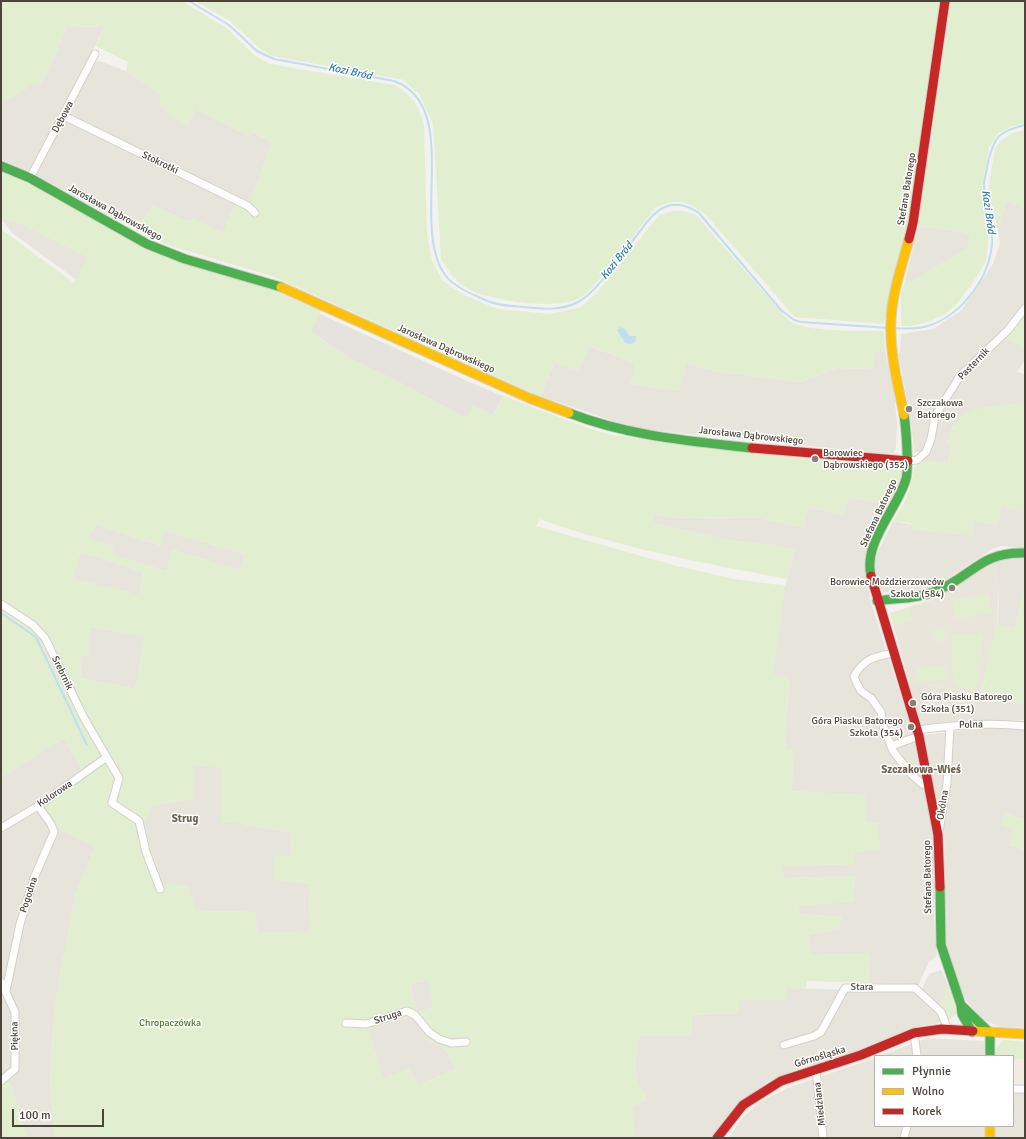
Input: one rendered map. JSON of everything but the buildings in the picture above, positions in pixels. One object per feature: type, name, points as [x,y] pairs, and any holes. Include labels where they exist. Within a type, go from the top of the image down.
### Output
[{"type":"street","name":"Stefana Batorego","points":[[945,1],[914,217],[895,294],[891,320],[890,338],[903,405],[908,461],[907,477],[903,492],[878,536],[871,554],[872,579],[877,601],[918,733],[938,836],[941,945],[962,1009],[972,1032]]},
{"type":"street","name":"Dębowa","points":[[30,178],[64,116],[95,54]]},
{"type":"street","name":"Stokrotki","points":[[64,116],[248,206],[255,213]]},
{"type":"street","name":"Jarosława Dąbrowskiego","points":[[1,166],[30,178],[147,244],[185,259],[282,288],[529,398],[576,416],[622,430],[668,439],[814,454],[908,461]]},
{"type":"street","name":"Pasternik","points":[[908,461],[917,460],[926,452],[932,439],[935,416],[960,376],[1008,330],[1025,308]]},
{"type":"street","points":[[877,601],[934,592],[991,556],[1006,552],[1025,553]]},
{"type":"street","name":"Srebrnik","points":[[1,604],[32,625],[45,638],[84,718],[119,778],[112,803],[139,821],[146,852],[160,889]]},
{"type":"street","points":[[893,653],[871,657],[859,668],[854,676],[861,691],[871,698],[881,712],[883,725],[890,746],[911,774],[922,784],[927,784]]},
{"type":"street","name":"Polna","points":[[890,746],[918,733],[950,726],[1009,724],[1025,726]]},
{"type":"street","name":"Okólna","points":[[938,836],[947,783],[950,726]]},
{"type":"street","name":"Kolorowa","points":[[1,828],[38,806],[106,757]]},
{"type":"street","name":"Pogodna","points":[[6,991],[24,911],[34,878],[54,832],[51,824],[38,806]]},
{"type":"street","name":"Piękna","points":[[1,982],[15,1012],[15,1069],[1,1081]]},
{"type":"street","name":"Stara","points":[[784,1045],[814,1036],[821,1032],[845,988],[916,988],[941,1012],[948,1030]]},
{"type":"street","name":"Stefana Batorego","points":[[962,1009],[986,1028],[990,1034]]},
{"type":"street","points":[[948,1030],[962,1009]]},
{"type":"street","name":"Struga","points":[[346,1022],[366,1024],[407,1011],[415,1015],[429,1032],[439,1039],[451,1043],[466,1042]]},
{"type":"street","points":[[972,1032],[976,1020]]},
{"type":"street","name":"Górnośląska","points":[[717,1138],[743,1106],[781,1082],[861,1055],[914,1034],[924,1031],[948,1030],[990,1034],[1025,1034]]},
{"type":"street","points":[[914,1034],[917,1055]]},
{"type":"street","points":[[990,1034],[990,1055]]},
{"type":"street","name":"Miedziana","points":[[816,1069],[823,1138]]},
{"type":"street","points":[[1014,1089],[1025,1089]]},
{"type":"street","points":[[904,1138],[906,1127]]},
{"type":"street","points":[[990,1127],[990,1138]]},
{"type":"shaded area","points":[[67,26],[105,27],[28,172],[1,160],[1,99],[11,98],[31,85],[40,83],[46,77]]},
{"type":"shaded area","points":[[99,61],[126,71],[161,94],[187,126],[195,109],[250,137],[253,132],[272,142],[251,202],[235,205],[223,233],[193,219],[190,222],[153,206],[135,229],[34,174],[96,62]]},
{"type":"shaded area","points":[[1007,200],[1025,209],[1025,303],[1005,328],[966,365],[931,430],[924,448],[921,452],[914,452],[911,421],[898,353],[900,353],[901,334],[933,329],[961,311],[993,264],[1000,243],[998,230]]},
{"type":"shaded area","points":[[1,218],[24,225],[88,257],[77,280],[12,233]]},
{"type":"shaded area","points":[[918,226],[970,233],[968,248],[911,282],[905,281]]},
{"type":"shaded area","points":[[320,314],[503,396],[493,415],[466,418],[395,380],[351,359],[310,331]]},
{"type":"shaded area","points":[[1005,337],[1025,349],[1025,360],[1017,372],[1025,374],[1025,410],[1024,405],[953,426],[947,444],[951,445],[948,463],[923,461],[934,440],[939,413],[961,377]]},
{"type":"shaded area","points":[[590,346],[635,363],[631,384],[679,391],[686,364],[720,372],[801,382],[837,368],[873,369],[875,352],[885,350],[894,392],[897,423],[896,448],[894,453],[888,454],[650,430],[616,422],[540,396],[554,364]]},
{"type":"shaded area","points":[[849,498],[892,504],[869,542],[864,566],[871,603],[913,734],[933,835],[935,866],[934,919],[937,956],[929,962],[918,986],[909,984],[869,983],[868,953],[811,955],[809,935],[839,929],[841,917],[799,914],[798,905],[854,902],[855,876],[784,878],[781,866],[854,864],[855,852],[879,850],[866,823],[823,793],[792,791],[793,749],[785,749],[789,678],[773,675],[784,591],[795,550],[773,545],[728,540],[653,523],[655,514],[685,519],[761,518],[803,528],[809,508],[844,515]]},
{"type":"shaded area","points":[[1002,507],[1025,512],[1025,548],[1003,546],[992,549],[940,584],[931,588],[897,593],[884,592],[878,587],[875,565],[877,554],[893,521],[972,536],[974,522]]},
{"type":"shaded area","points":[[96,525],[160,545],[165,531],[245,554],[240,570],[173,550],[166,571],[112,555],[113,546],[87,539]]},
{"type":"shaded area","points":[[80,552],[143,572],[139,595],[73,579]]},
{"type":"shaded area","points":[[1005,558],[1025,558],[1025,585],[1015,629],[998,625],[999,588],[995,561]]},
{"type":"shaded area","points":[[995,561],[999,588],[997,620],[981,696],[927,684],[910,687],[890,613],[937,598]]},
{"type":"shaded area","points":[[90,627],[145,636],[135,689],[81,678],[80,655],[88,656]]},
{"type":"shaded area","points":[[922,683],[981,696],[982,694],[1025,705],[1025,720],[946,722],[921,725],[910,687]]},
{"type":"shaded area","points":[[1008,728],[1025,730],[1025,819],[1004,813],[1014,831],[1009,845],[1025,850],[1025,1028],[1000,1027],[982,1019],[966,1000],[961,991],[946,944],[944,834],[923,735],[973,729]]},
{"type":"shaded area","points":[[64,738],[83,772],[60,830],[95,846],[75,897],[55,1002],[50,1081],[55,1138],[26,1138],[19,1112],[1,1078],[1,777]]},
{"type":"shaded area","points":[[194,766],[221,767],[222,823],[238,823],[291,832],[292,857],[273,879],[309,884],[310,932],[258,933],[255,912],[195,911],[163,883],[145,836],[145,821],[151,806],[194,798]]},
{"type":"shaded area","points":[[941,970],[948,985],[945,996],[939,1006],[922,989],[929,974]]},
{"type":"shaded area","points":[[429,980],[433,1008],[417,1012],[410,983]]},
{"type":"shaded area","points":[[787,988],[914,992],[920,994],[942,1019],[939,1023],[921,1026],[863,1050],[800,1068],[769,1081],[745,1098],[710,1138],[635,1138],[632,1106],[647,1100],[636,1078],[635,1060],[640,1036],[692,1036],[692,1015],[739,1013],[739,1000],[785,1000]]},
{"type":"shaded area","points":[[412,1016],[427,1039],[446,1050],[456,1069],[419,1085],[383,1079],[368,1029]]},
{"type":"shaded area","points":[[927,1038],[984,1041],[984,1055],[882,1055]]},
{"type":"shaded area","points":[[874,1058],[874,1127],[1014,1127],[1014,1093],[1025,1092],[1025,1138],[728,1138],[743,1117],[760,1102],[788,1088]]},
{"type":"shaded area","points":[[1014,1059],[1025,1059],[1025,1092],[1014,1093]]},
{"type":"green space","points":[[182,1],[228,29],[254,55],[270,64],[394,85],[406,93],[414,101],[420,112],[424,125],[427,232],[432,261],[443,281],[464,295],[497,309],[551,314],[581,307],[598,291],[659,215],[674,211],[681,211],[696,215],[789,321],[798,325],[822,329],[884,331],[885,350],[875,352],[873,369],[837,368],[801,382],[720,372],[686,364],[679,391],[631,384],[635,363],[591,346],[579,371],[554,364],[540,396],[272,276],[164,244],[135,229],[153,206],[190,222],[193,219],[223,233],[235,205],[251,202],[272,142],[254,132],[250,137],[195,109],[187,126],[159,106],[161,94],[126,71],[128,62],[96,46],[105,27],[67,26],[46,77],[40,83],[31,85],[11,98],[1,99],[1,2]]},
{"type":"green space","points":[[195,1],[941,1],[909,222],[884,324],[795,317],[706,215],[693,206],[682,202],[669,202],[655,208],[606,272],[585,294],[578,299],[553,304],[537,304],[504,300],[475,292],[465,287],[454,278],[441,259],[433,123],[419,94],[404,80],[272,56],[259,48],[230,21]]},
{"type":"green space","points":[[949,1],[1025,1],[1025,123],[1010,127],[999,133],[989,147],[981,194],[989,226],[988,245],[986,261],[976,278],[956,305],[945,314],[931,321],[911,326],[901,326],[901,293],[905,281],[911,282],[968,248],[970,233],[918,226]]},
{"type":"green space","points":[[1025,130],[1025,209],[1007,200],[998,230],[988,193],[995,148],[1001,141],[1012,133]]},
{"type":"green space","name":"Chropaczówka","points":[[1,172],[36,187],[181,262],[267,288],[322,311],[311,332],[351,359],[395,380],[466,418],[473,405],[493,415],[503,396],[607,434],[680,445],[899,465],[902,480],[892,504],[849,498],[844,515],[809,508],[803,528],[761,518],[685,519],[655,514],[653,523],[728,540],[773,545],[795,550],[787,579],[693,561],[631,547],[540,519],[536,526],[673,565],[734,579],[786,586],[773,675],[789,677],[785,749],[793,749],[792,791],[865,794],[866,822],[879,823],[880,850],[855,852],[855,864],[782,866],[784,878],[855,876],[854,902],[798,906],[799,914],[841,917],[839,929],[809,935],[811,954],[868,953],[869,983],[807,981],[806,989],[787,988],[786,1000],[739,1000],[739,1013],[692,1015],[692,1036],[640,1036],[635,1062],[639,1082],[647,1100],[632,1106],[635,1138],[55,1138],[50,1081],[55,1002],[75,897],[95,846],[60,830],[45,812],[46,806],[100,764],[83,772],[64,738],[1,777],[1,229],[74,283],[88,257],[24,225],[1,218]],"holes":[[[95,525],[161,545],[165,531],[245,554],[240,570],[173,550],[166,571],[112,555],[113,546],[88,539]],[[80,552],[143,572],[139,595],[74,579]],[[91,627],[145,637],[135,689],[81,678],[80,655],[88,656]],[[194,766],[221,768],[221,823],[238,823],[291,832],[292,856],[274,855],[273,880],[309,884],[310,931],[258,933],[255,912],[196,911],[189,886],[163,883],[145,836],[145,821],[151,806],[194,798]],[[429,980],[433,1008],[417,1012],[410,983]],[[412,1016],[427,1039],[446,1050],[456,1069],[419,1085],[409,1068],[383,1078],[368,1029]]]},
{"type":"green space","points":[[1025,314],[1025,349],[1005,337]]},
{"type":"green space","points":[[1007,403],[1024,405],[1025,512],[1002,508],[998,525],[974,522],[972,536],[912,530],[911,523],[893,521],[907,496],[912,482],[914,467],[923,461],[948,463],[951,445],[947,444],[956,423],[968,412]]},
{"type":"green space","points":[[1025,585],[1025,705],[982,694],[997,617],[998,625],[1015,629]]},
{"type":"green space","points":[[989,594],[992,613],[955,619],[952,599]]},
{"type":"green space","points":[[910,607],[913,621],[894,626],[890,613]]},
{"type":"green space","points":[[935,627],[945,627],[945,641],[935,641]]},
{"type":"green space","points":[[952,634],[983,635],[976,691],[953,686]]},
{"type":"green space","points":[[945,665],[947,679],[918,682],[917,668]]},
{"type":"green space","points":[[1004,813],[1025,819],[1025,850],[1009,845],[1014,831],[1000,825]]},
{"type":"green space","points":[[948,985],[957,1012],[948,1021],[939,1006],[945,996]]},
{"type":"green space","points":[[1004,1040],[1025,1042],[1025,1059],[1014,1059],[1014,1055],[995,1055],[997,1047]]},
{"type":"green space","points":[[7,1074],[13,1089],[26,1138],[1,1138],[1,1078]]},
{"type":"water","points":[[620,327],[625,329],[629,336],[636,336],[635,342],[631,344],[625,343],[617,330]]},
{"type":"waterway","name":"Kozi Bród","points":[[189,1],[229,25],[257,51],[274,59],[394,81],[415,94],[426,115],[431,140],[432,227],[435,253],[445,275],[458,287],[475,295],[490,302],[510,306],[551,309],[572,305],[586,297],[594,289],[646,223],[655,214],[665,207],[678,205],[691,208],[699,213],[781,310],[794,320],[801,322],[889,328]]},
{"type":"waterway","name":"Kozi Bród","points":[[895,328],[909,329],[931,325],[954,312],[973,292],[986,268],[992,243],[992,228],[984,191],[984,183],[990,153],[999,136],[1016,127],[1025,125]]},
{"type":"waterway","points":[[1,613],[36,637],[87,745]]},
{"type":"traffic: fast","points":[[1,166],[30,178],[147,244],[185,259],[281,287]]},
{"type":"traffic: fast","points":[[569,413],[591,421],[636,432],[682,440],[752,448]]},
{"type":"traffic: fast","points":[[871,576],[870,563],[876,539],[902,491],[906,479],[907,457],[904,415]]},
{"type":"traffic: fast","points":[[877,601],[913,597],[934,592],[958,580],[976,566],[997,556],[1025,553]]},
{"type":"traffic: fast","points":[[940,887],[941,945],[961,1005],[962,1014],[972,1032]]},
{"type":"traffic: fast","points":[[961,1005],[990,1033]]},
{"type":"traffic: fast","points":[[990,1033],[990,1055]]},
{"type":"traffic: slow","points":[[904,415],[891,344],[891,320],[895,290],[909,239]]},
{"type":"traffic: slow","points":[[281,287],[529,398],[569,413]]},
{"type":"traffic: slow","points":[[973,1031],[1025,1034]]},
{"type":"traffic: slow","points":[[990,1127],[990,1138]]},
{"type":"traffic: jam","points":[[909,239],[913,223],[945,1]]},
{"type":"traffic: jam","points":[[752,448],[908,461]]},
{"type":"traffic: jam","points":[[871,576],[919,736],[938,835],[940,887]]},
{"type":"traffic: jam","points":[[717,1138],[743,1105],[781,1081],[861,1055],[914,1033],[942,1029],[973,1031]]},
{"type":"place","name":"Szczakowa Batorego","points":[[909,409]]},
{"type":"place","name":"Borowiec Dąbrowskiego (352)","points":[[815,459]]},
{"type":"place","name":"Borowiec Moździerzowców Szkoła (584)","points":[[952,588]]},
{"type":"place","name":"Góra Piasku Batorego Szkoła (351)","points":[[913,703]]},
{"type":"place","name":"Góra Piasku Batorego Szkoła (354)","points":[[911,727]]},
{"type":"district","name":"Szczakowa-Wieś","points":[[921,770]]},
{"type":"district","name":"Strug","points":[[185,819]]}]
